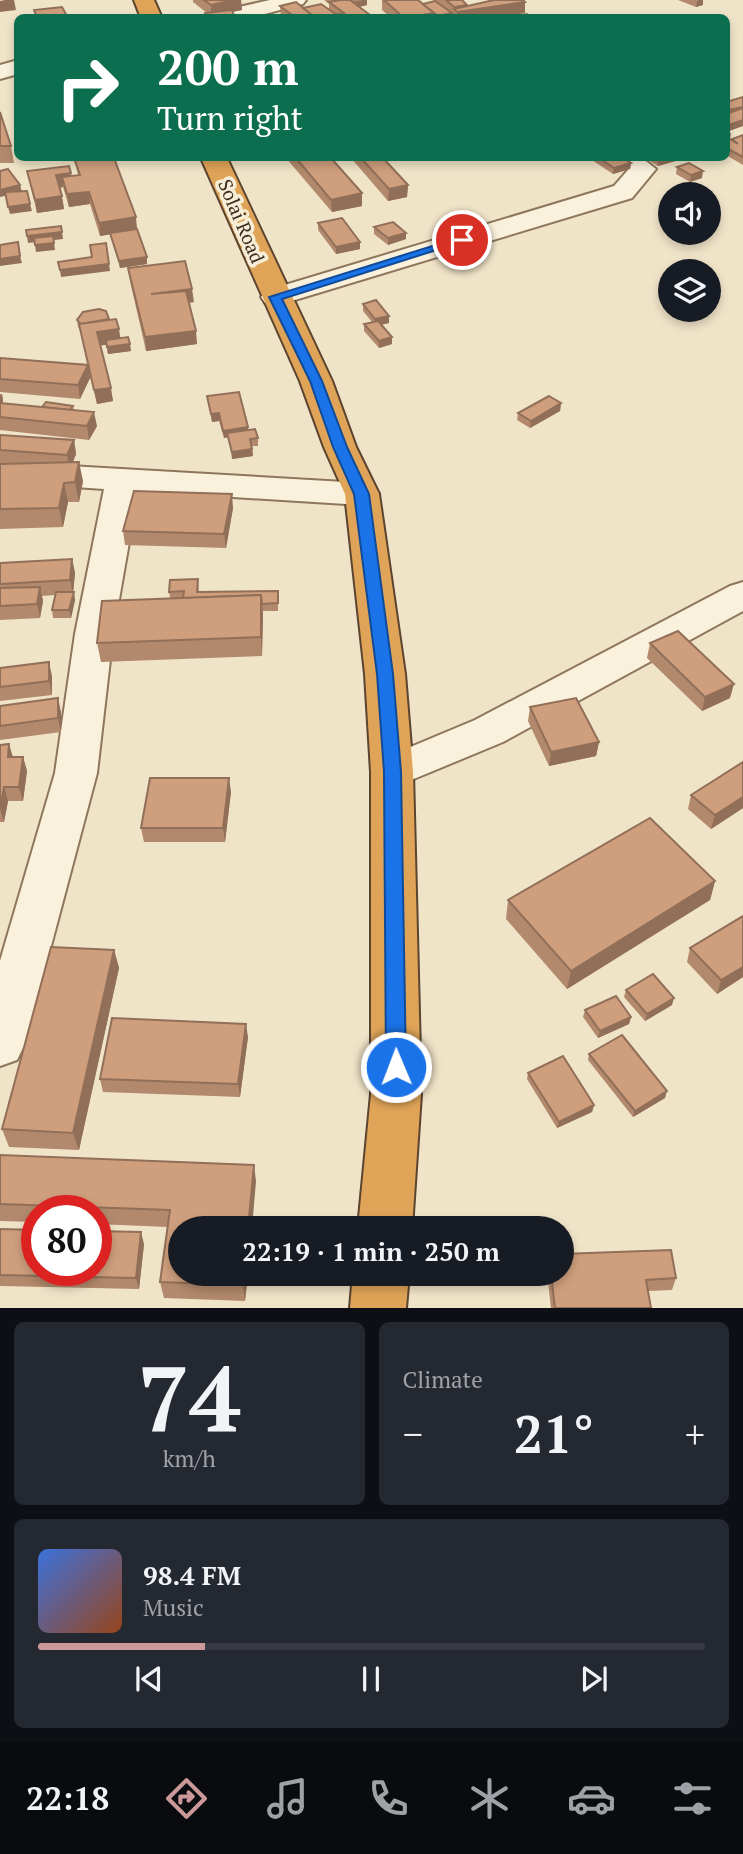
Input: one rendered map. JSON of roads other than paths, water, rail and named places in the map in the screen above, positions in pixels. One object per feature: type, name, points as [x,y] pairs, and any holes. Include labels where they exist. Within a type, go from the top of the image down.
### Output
[{"type":"highway","name":"Solai Road","points":[[215,161],[275,297],[316,381],[340,447],[362,494],[385,674],[392,772],[396,1094],[386,1216]]},
{"type":"highway","points":[[378,1308],[380,1286]]},
{"type":"street","points":[[237,14],[296,0]]},
{"type":"street","points":[[275,297],[623,191],[643,169],[631,161]]},
{"type":"street","points":[[0,472],[362,494]]},
{"type":"street","points":[[0,1044],[76,773],[94,634],[124,480]]},
{"type":"street","points":[[392,772],[489,731],[743,595]]}]
